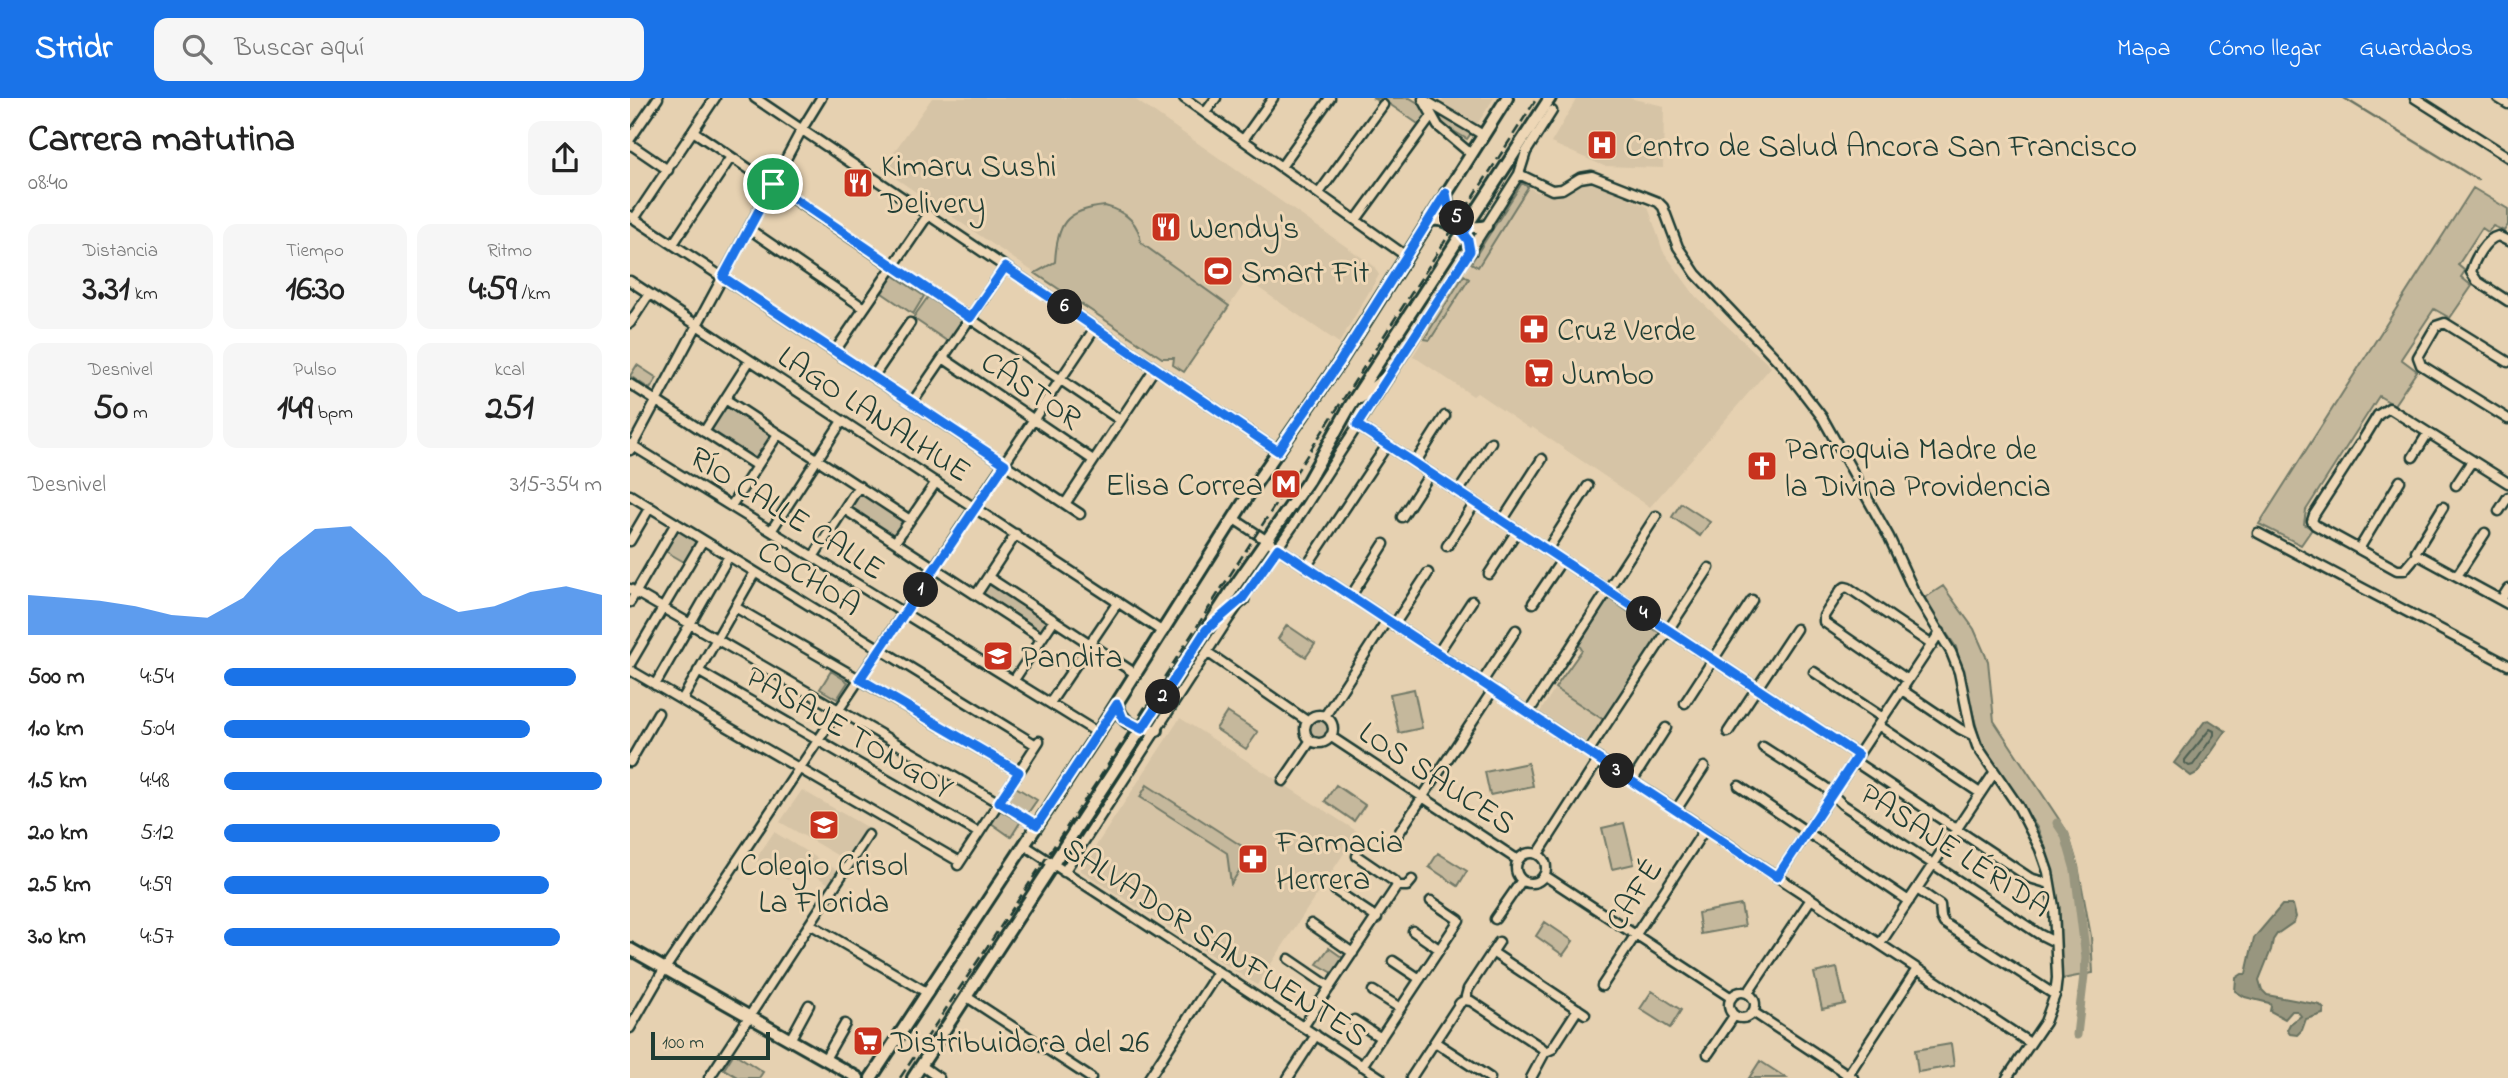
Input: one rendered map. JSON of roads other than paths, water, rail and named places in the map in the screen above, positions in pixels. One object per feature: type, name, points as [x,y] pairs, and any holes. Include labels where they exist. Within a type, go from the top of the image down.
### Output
[{"type":"main road","points":[[872,1078],[1117,704],[1278,451],[1322,389],[1507,98]]},
{"type":"main road","points":[[913,1078],[1206,630],[1316,470],[1350,406],[1533,130],[1550,98]]},
{"type":"main road","points":[[1552,111],[1556,98]]},
{"type":"main road","points":[[1526,152],[1533,130]]},
{"type":"main road","points":[[1446,193],[1449,209],[1465,230],[1470,251]]},
{"type":"main road","points":[[1429,221],[1443,220],[1465,230],[1486,226]]},
{"type":"main road","points":[[1350,406],[1389,375]]},
{"type":"main road","points":[[1206,630],[1243,598]]},
{"type":"main road","points":[[1117,704],[1123,719],[1142,729],[1157,730]]},
{"type":"main road","points":[[630,949],[858,1078]]},
{"type":"street","points":[[658,98],[630,142],[668,170]]},
{"type":"street","points":[[715,98],[668,170],[632,218],[1080,514]]},
{"type":"street","points":[[755,98],[1278,451]]},
{"type":"street","points":[[631,446],[821,98]]},
{"type":"street","points":[[1184,98],[1406,256]]},
{"type":"street","points":[[1205,113],[1216,98]]},
{"type":"street","points":[[1243,140],[1273,98]]},
{"type":"street","points":[[1281,167],[1330,98]]},
{"type":"street","points":[[1422,98],[1483,135]]},
{"type":"street","points":[[1422,98],[1431,117],[1441,129],[1471,154]]},
{"type":"street","points":[[2416,98],[2508,157]]},
{"type":"street","points":[[2498,98],[2508,104]]},
{"type":"street","points":[[1318,193],[1383,105]]},
{"type":"street","points":[[1533,130],[1552,111]]},
{"type":"street","points":[[1356,220],[1431,117]]},
{"type":"street","points":[[693,131],[1120,420]]},
{"type":"street","points":[[1064,872],[1470,251],[1519,174],[1526,152]]},
{"type":"street","points":[[673,244],[731,157]]},
{"type":"street","points":[[1519,174],[1542,187],[1557,191],[1580,178],[1592,176],[1658,202],[1663,207],[1678,247],[1696,274],[1782,365],[1822,417],[1889,537],[1913,589],[1940,632],[1959,672],[1972,735],[2034,835],[2050,884],[2055,942],[2055,995],[2049,1013],[2007,1078]]},
{"type":"street","points":[[835,351],[928,215]]},
{"type":"street","points":[[749,229],[864,308]]},
{"type":"street","points":[[2508,241],[2495,236],[2488,242],[2473,266],[2472,275],[2508,301]]},
{"type":"street","points":[[912,403],[1005,267]]},
{"type":"street","name":"LAGO LANALHUE","points":[[630,281],[1163,632]]},
{"type":"street","points":[[630,323],[649,294]]},
{"type":"street","points":[[873,377],[910,323]]},
{"type":"street","points":[[2508,362],[2445,323],[2436,326],[2418,357],[2421,365],[2508,419]]},
{"type":"street","points":[[630,1028],[664,969],[1095,328]]},
{"type":"street","name":"CÁSTOR","points":[[943,358],[1094,460]]},
{"type":"street","points":[[704,432],[750,360]]},
{"type":"street","points":[[1065,504],[1155,368]]},
{"type":"street","points":[[630,384],[757,466]]},
{"type":"street","points":[[725,399],[910,520]]},
{"type":"street","points":[[2417,557],[2404,570],[2397,570],[2312,521],[2378,415],[2389,408],[2508,483]]},
{"type":"street","points":[[1415,463],[1445,416]]},
{"type":"street","points":[[771,531],[842,421]]},
{"type":"street","points":[[1357,425],[1756,688],[1956,829],[2030,878],[2050,884]]},
{"type":"street","points":[[2413,457],[2428,433]]},
{"type":"street","points":[[731,506],[778,434]]},
{"type":"street","points":[[1458,492],[1491,442]]},
{"type":"street","points":[[1306,567],[1387,445]]},
{"type":"street","name":"RÍO CALLE CALLE","points":[[631,446],[1098,733]]},
{"type":"street","points":[[1502,521],[1542,460]]},
{"type":"street","points":[[2456,485],[2472,461]]},
{"type":"street","points":[[1402,517],[1430,474]]},
{"type":"street","points":[[2359,549],[2400,481]]},
{"type":"street","points":[[895,542],[936,482]]},
{"type":"street","points":[[813,557],[859,486]]},
{"type":"street","points":[[1546,550],[1588,486]]},
{"type":"street","name":"COCHOA","points":[[630,495],[1038,743],[1019,772]]},
{"type":"street","points":[[2499,511],[2508,497]]},
{"type":"street","points":[[1447,546],[1475,503]]},
{"type":"street","points":[[630,541],[650,507]]},
{"type":"street","points":[[2417,557],[2416,551],[2443,507]]},
{"type":"street","points":[[844,509],[1042,638]]},
{"type":"street","points":[[1528,713],[1656,516]]},
{"type":"street","points":[[1234,519],[2030,1043]]},
{"type":"street","points":[[630,602],[633,591],[676,523]]},
{"type":"street","points":[[1489,575],[1517,531]]},
{"type":"street","points":[[2258,533],[2508,665]]},
{"type":"street","points":[[2457,576],[2486,533]]},
{"type":"street","points":[[976,595],[1016,534]]},
{"type":"street","points":[[630,664],[703,540]]},
{"type":"street","points":[[1350,596],[1384,544]]},
{"type":"street","points":[[655,685],[729,556]]},
{"type":"street","points":[[2417,557],[2504,602],[2508,589]]},
{"type":"street","points":[[1533,603],[1562,560]]},
{"type":"street","points":[[1588,752],[1709,568]]},
{"type":"street","points":[[682,700],[755,572]]},
{"type":"street","points":[[1325,716],[1429,573]]},
{"type":"street","points":[[988,577],[1136,674]]},
{"type":"street","points":[[1908,680],[1823,621],[1841,590],[1847,587],[1932,645]]},
{"type":"street","name":"SALVADOR SANFUENTES","points":[[633,591],[1037,825]]},
{"type":"street","points":[[1685,703],[1752,600]]},
{"type":"street","points":[[1438,653],[1472,601]]},
{"type":"street","points":[[1050,703],[1118,602]]},
{"type":"street","points":[[630,670],[959,864],[1019,772],[735,607]]},
{"type":"street","points":[[1014,680],[1054,620]]},
{"type":"street","points":[[1728,732],[1796,629]]},
{"type":"street","points":[[1482,682],[1516,630]]},
{"type":"street","points":[[1777,877],[1940,632]]},
{"type":"street","points":[[1207,652],[1307,721]]},
{"type":"street","name":"PASAJE TONGOY","points":[[698,671],[978,834]]},
{"type":"street","points":[[1814,672],[1980,793]]},
{"type":"street","points":[[1391,845],[1493,690]]},
{"type":"street","points":[[1902,690],[1972,735]]},
{"type":"street","points":[[630,762],[658,713]]},
{"type":"street","points":[[1313,716],[1325,716],[1332,725],[1330,736],[1323,742],[1311,740],[1306,733],[1307,721],[1313,716]]},
{"type":"street","points":[[1632,781],[1666,728]]},
{"type":"street","name":"LOS SAUCES","points":[[1330,736],[1518,860]]},
{"type":"street","points":[[1283,781],[1311,740]]},
{"type":"street","name":"PASAJE LÉRIDA","points":[[1763,747],[1825,787],[1842,804],[2055,942]]},
{"type":"street","points":[[1538,854],[1599,760]]},
{"type":"street","points":[[1676,810],[1704,767]]},
{"type":"street","points":[[1880,944],[1994,773]]},
{"type":"street","points":[[1738,786],[1909,901]]},
{"type":"street","name":"CAFÉ","points":[[1602,986],[1705,829]]},
{"type":"street","points":[[709,1078],[868,835]]},
{"type":"street","name":"SALVADOR SANFUENTES","points":[[1024,845],[1381,1078]]},
{"type":"street","points":[[1528,853],[1538,854],[1546,867],[1544,875],[1531,883],[1522,880],[1517,871],[1518,860],[1528,853]]},
{"type":"street","points":[[1357,856],[1397,886]]},
{"type":"street","points":[[1544,875],[1730,998]]},
{"type":"street","points":[[1397,886],[1407,886],[1412,880]]},
{"type":"street","points":[[1495,919],[1522,880]]},
{"type":"street","points":[[1303,1027],[1397,886]]},
{"type":"street","points":[[1917,889],[1941,905],[1944,923],[2055,995]]},
{"type":"street","points":[[1335,890],[1377,918]]},
{"type":"street","points":[[1748,993],[1811,899]]},
{"type":"street","points":[[1362,1066],[1459,920],[1431,901]]},
{"type":"street","points":[[810,924],[928,993]]},
{"type":"street","points":[[1311,925],[1353,953]]},
{"type":"street","points":[[1413,931],[1439,949]]},
{"type":"street","points":[[1465,1000],[1468,989],[1499,942]]},
{"type":"street","points":[[1492,952],[1582,1011],[1552,1049],[1545,1052],[1531,1078]]},
{"type":"street","points":[[1289,959],[1331,987]]},
{"type":"street","points":[[1393,961],[1420,979]]},
{"type":"street","points":[[1753,1012],[1849,1077],[1917,969]]},
{"type":"street","points":[[1149,1078],[1218,972]]},
{"type":"street","points":[[1373,991],[1401,1008]]},
{"type":"street","points":[[1740,991],[1748,993],[1755,1000],[1753,1012],[1745,1018],[1734,1016],[1729,1009],[1730,998],[1740,991]]},
{"type":"street","points":[[967,997],[1091,1078]]},
{"type":"street","points":[[1411,1078],[1460,1003],[1465,1000],[1471,1001],[1545,1052]]},
{"type":"street","points":[[790,1040],[809,1005]]},
{"type":"street","points":[[1708,1054],[1734,1016]]},
{"type":"street","points":[[1354,1020],[1381,1038]]},
{"type":"street","points":[[825,1059],[845,1024]]},
{"type":"street","points":[[1288,1078],[1315,1035]]},
{"type":"street","points":[[1435,1042],[1490,1078]]},
{"type":"street","points":[[922,1066],[939,1078]]},
{"type":"water","points":[[2209,720],[2226,731],[2197,773],[2191,776],[2174,763],[2205,721]]},
{"type":"water","points":[[2282,905],[2293,905],[2296,917],[2294,922],[2273,940],[2259,980],[2267,995],[2320,1005],[2324,1009],[2323,1014],[2306,1019],[2297,1035],[2290,1034],[2287,1030],[2290,1024],[2301,1016],[2297,1011],[2292,1011],[2285,1019],[2270,1011],[2269,1003],[2245,997],[2235,991],[2236,978],[2246,974],[2254,938]]},
{"type":"waterway","points":[[2344,98],[2478,180]]},
{"type":"waterway","points":[[2057,823],[2065,835],[2075,870],[2086,958],[2077,1035]]},
{"type":"railway","points":[[900,1078],[1102,774],[1537,98]]},
{"type":"place","name":"Centro de Salud Ancora San Francisco","points":[[1602,145]]},
{"type":"place","name":"Kimaru Sushi Delivery","points":[[858,183]]},
{"type":"place","name":"Wendy's","points":[[1166,227]]},
{"type":"place","name":"Smart Fit","points":[[1218,271]]},
{"type":"place","name":"Cruz Verde","points":[[1534,329]]},
{"type":"place","name":"Jumbo","points":[[1539,373]]},
{"type":"place","name":"Parroquia Madre de la Divina Providencia","points":[[1762,466]]},
{"type":"place","name":"Elisa Correa","points":[[1286,484]]},
{"type":"place","name":"Pandita","points":[[998,656]]},
{"type":"place","name":"Colegio Crisol La Florida","points":[[824,825]]},
{"type":"place","name":"Farmacia Herrera","points":[[1253,859]]},
{"type":"place","name":"Distribuidora del 26","points":[[868,1041]]}]
